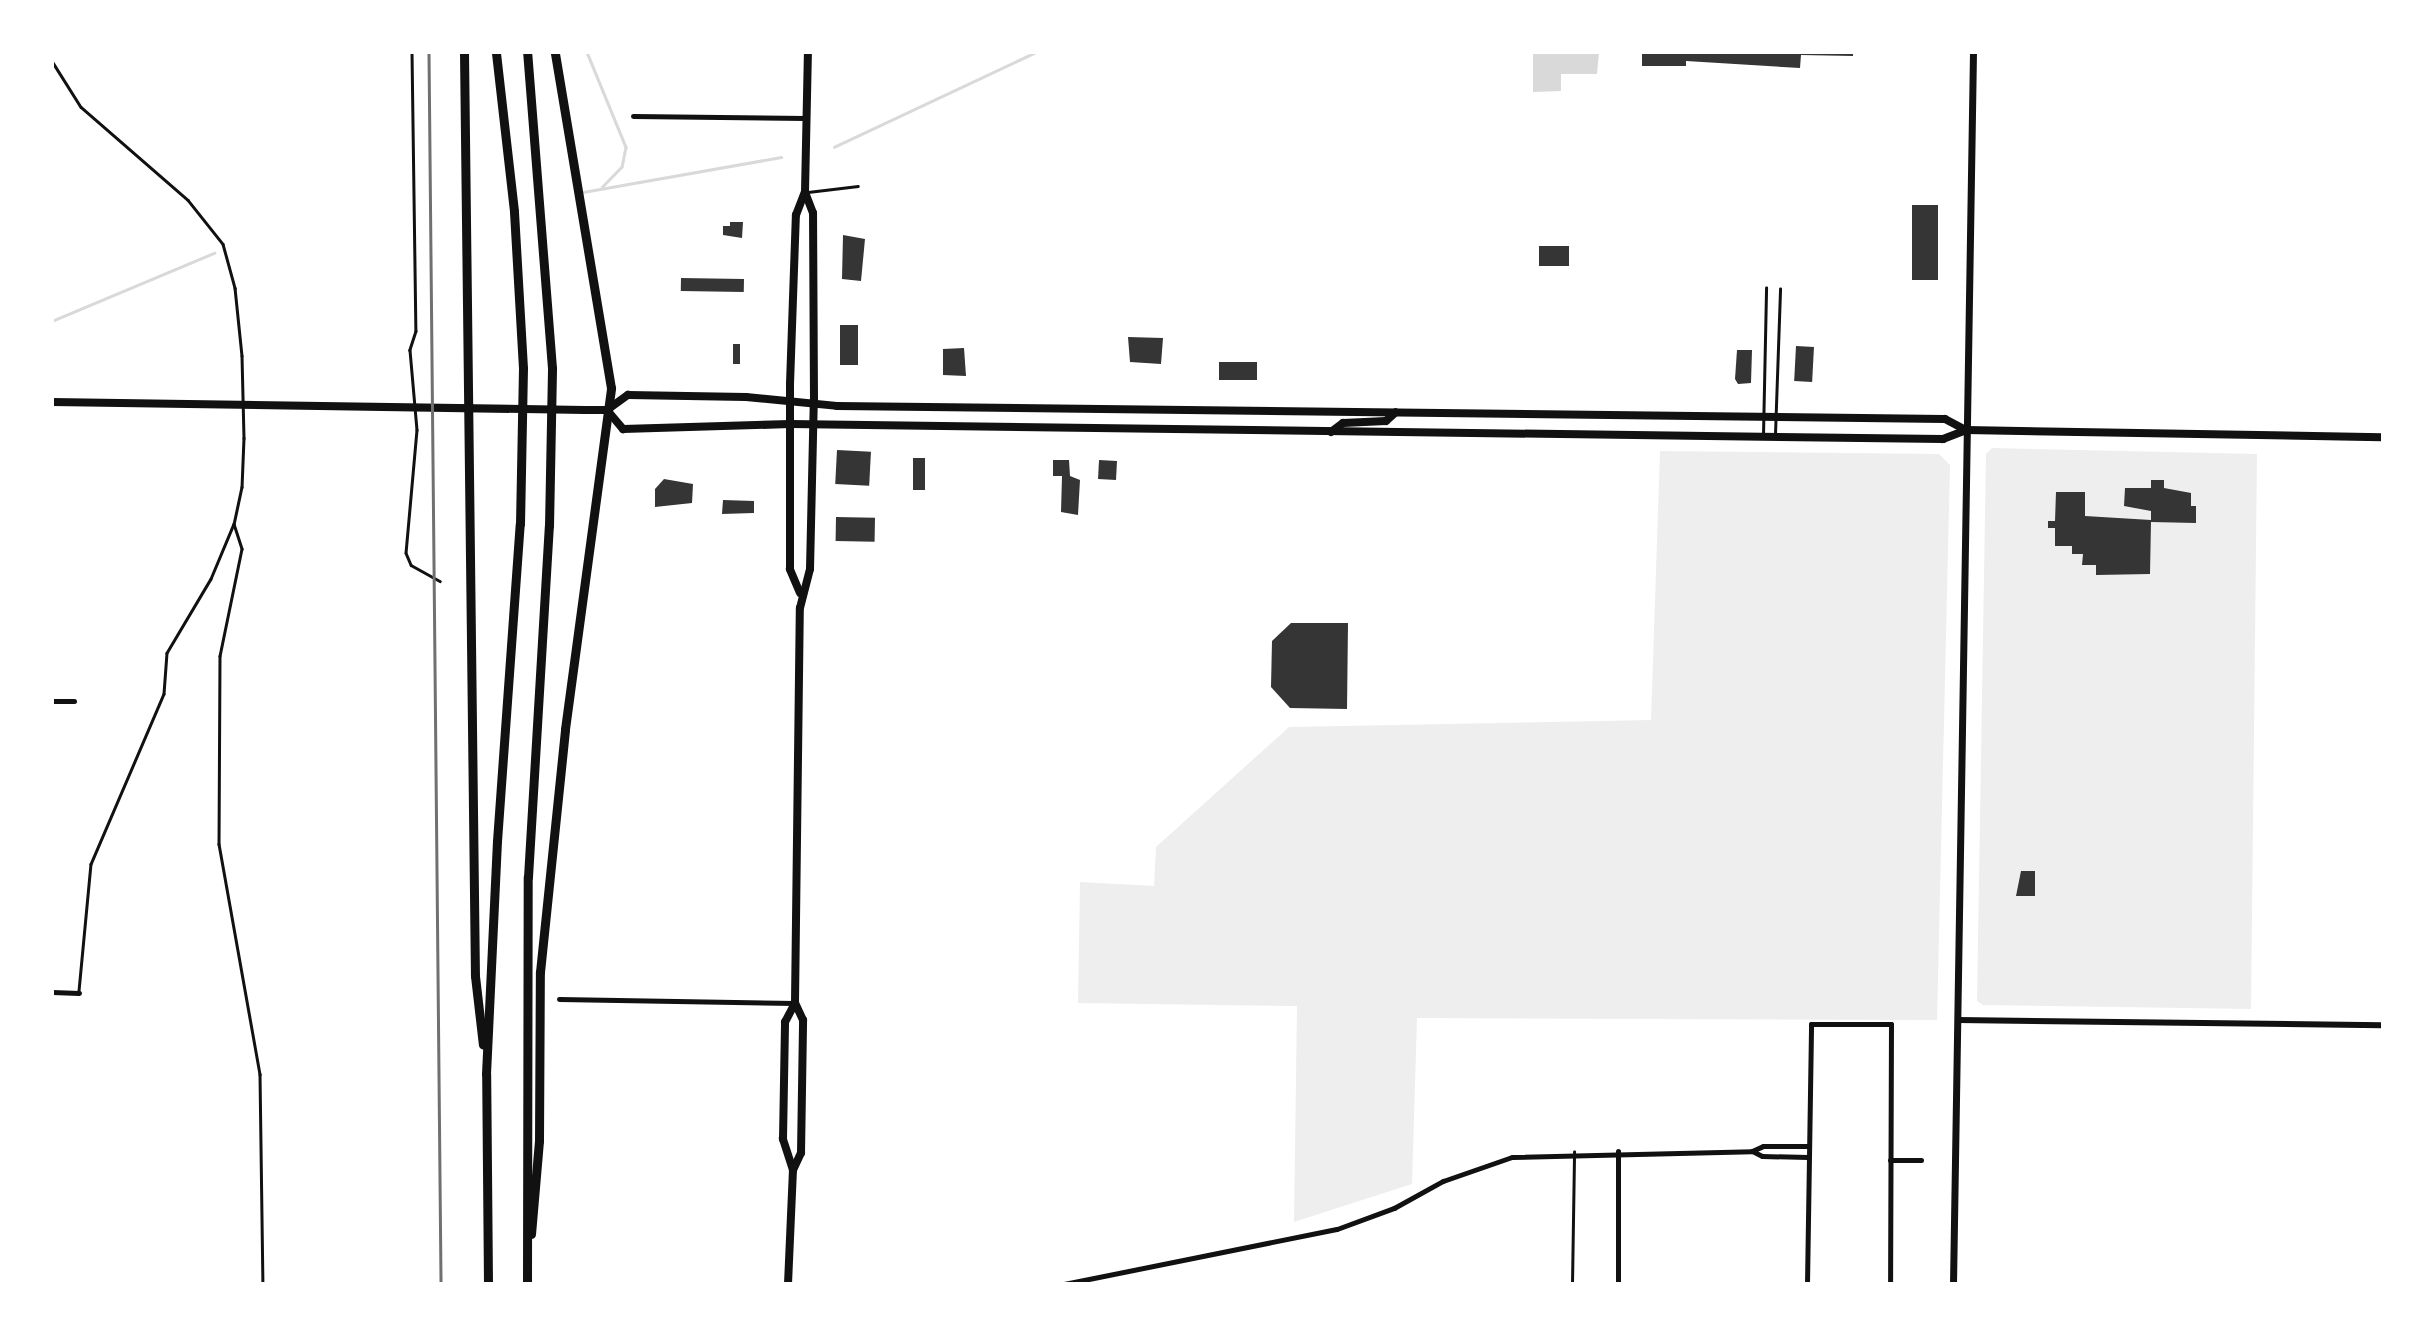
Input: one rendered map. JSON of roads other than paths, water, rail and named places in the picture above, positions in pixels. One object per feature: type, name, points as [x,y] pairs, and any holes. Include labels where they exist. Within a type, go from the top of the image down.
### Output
[{"type":"highway","points":[[464,52],[475,976],[486,1074]]},
{"type":"highway","points":[[488,1283],[486,1074],[497,841],[520,524],[523,368],[514,211],[496,52]]},
{"type":"highway","points":[[526,1279],[528,877],[550,526],[552,368],[527,52]]},
{"type":"highway","points":[[526,1279],[539,1142],[540,972],[611,388],[555,52]]},
{"type":"main road","points":[[800,593],[790,569],[790,400],[796,215],[805,192],[808,52]]},
{"type":"main road","points":[[1953,1283],[1973,52]]},
{"type":"main road","points":[[793,1170],[801,1153],[803,1020],[795,1003],[800,593],[810,569],[814,404],[813,213],[805,192]]},
{"type":"main road","points":[[52,402],[607,410],[628,396],[790,400],[814,404],[1945,419],[1966,430]]},
{"type":"main road","points":[[607,410],[623,429],[790,420],[813,424],[1944,439],[1966,430],[2382,437]]},
{"type":"main road","points":[[1331,432],[1343,423],[1386,421],[1396,412]]},
{"type":"main road","points":[[788,1283],[793,1170],[783,1139],[785,1022],[795,1003]]},
{"type":"street","points":[[633,116],[806,118]]},
{"type":"street","points":[[52,701],[74,701]]},
{"type":"street","points":[[52,992],[79,993]]},
{"type":"street","points":[[559,999],[795,1003]]},
{"type":"street","points":[[1958,1020],[2382,1025]]},
{"type":"street","points":[[1807,1283],[1811,1024],[1891,1024],[1890,1283]]},
{"type":"street","points":[[1064,1283],[1336,1229],[1394,1208],[1443,1181],[1512,1157],[1574,1152],[1752,1151],[1763,1146],[1808,1146]]},
{"type":"street","points":[[1618,1151],[1618,1283]]},
{"type":"street","points":[[1752,1151],[1762,1156],[1808,1157]]},
{"type":"street","points":[[1890,1160],[1921,1160]]},
{"type":"lane","points":[[412,52],[416,331],[410,350],[417,430],[406,553],[411,565],[440,581]]},
{"type":"lane","points":[[52,61],[93,120],[205,218],[230,261],[243,356],[242,487],[234,524],[211,579],[167,653],[164,694],[91,864],[79,993]]},
{"type":"lane","points":[[805,192],[858,186]]},
{"type":"lane","points":[[1763,437],[1766,288]]},
{"type":"lane","points":[[1775,437],[1780,289]]},
{"type":"lane","points":[[234,524],[242,549],[220,656],[219,844],[260,1074],[263,1283]]},
{"type":"lane","points":[[1572,1283],[1574,1152]]},
{"type":"waterway","points":[[587,52],[626,147],[622,167],[603,187]]},
{"type":"waterway","points":[[834,147],[1036,52]]},
{"type":"waterway","points":[[583,192],[781,157]]},
{"type":"waterway","points":[[52,321],[214,253]]},
{"type":"railway","points":[[429,52],[441,1284]]}]
